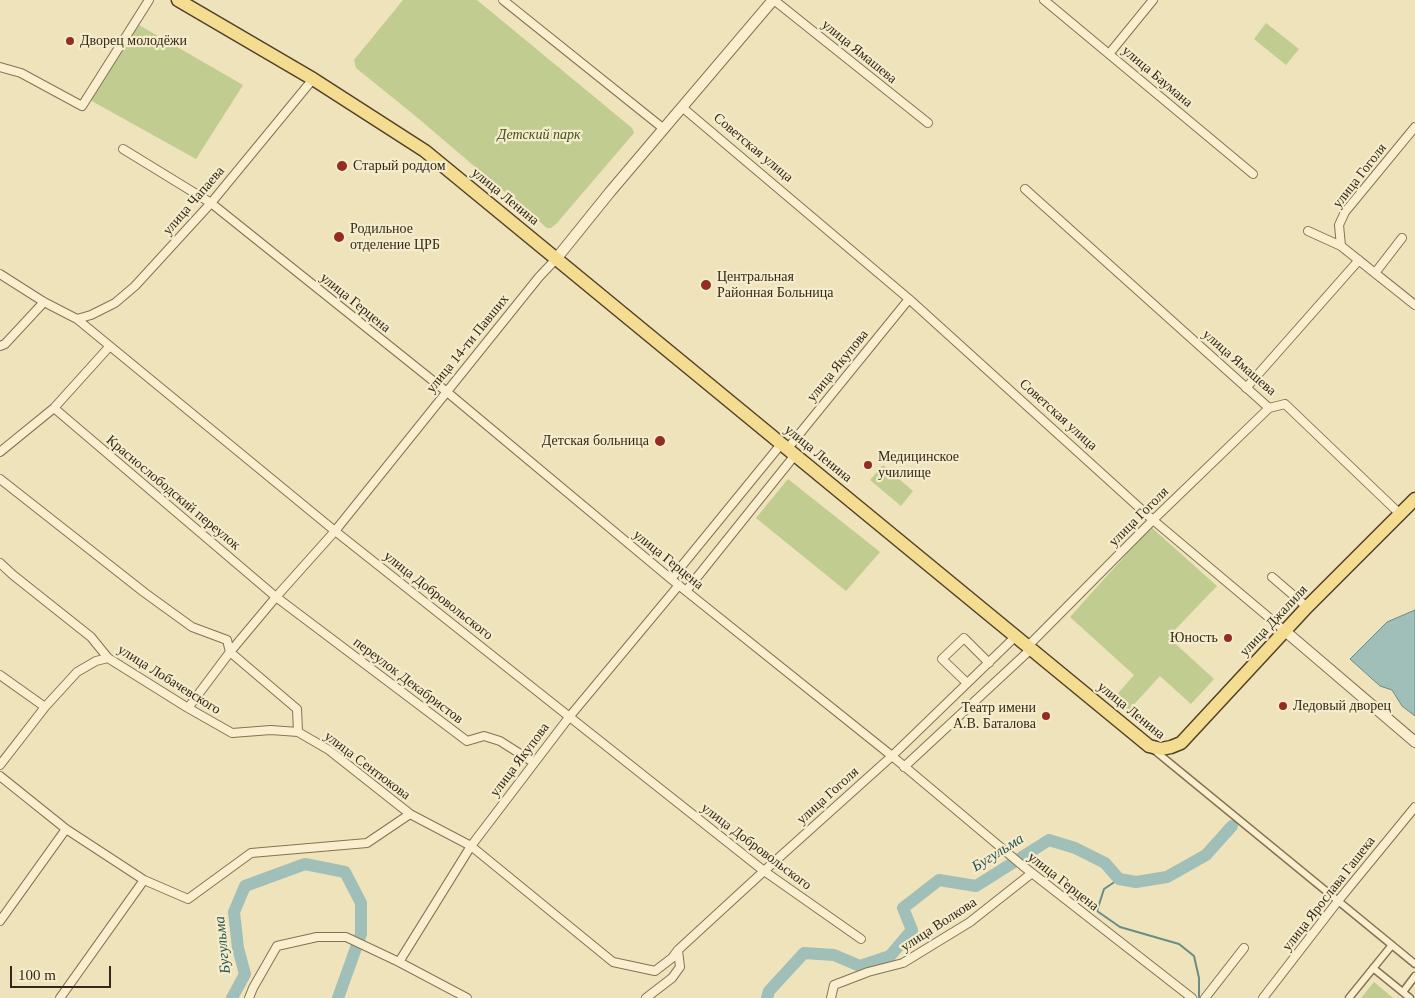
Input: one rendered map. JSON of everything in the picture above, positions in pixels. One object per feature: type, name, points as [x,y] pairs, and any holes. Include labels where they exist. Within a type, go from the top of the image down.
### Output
[{"type":"main road","name":"улица Ленина","points":[[178,0],[314,79],[425,151],[1149,746]]},
{"type":"main road","name":"улица Джалиля","points":[[1149,746],[1161,749],[1181,743],[1307,607],[1415,499]]},
{"type":"street","points":[[0,67],[21,73],[82,106],[149,0]]},
{"type":"street","points":[[503,0],[664,129]]},
{"type":"street","name":"улица 14-ти Павших","points":[[188,708],[230,652],[276,597],[335,532],[610,192],[774,0]]},
{"type":"street","name":"улица Ямашева","points":[[774,0],[928,123]]},
{"type":"street","name":"улица Баумана","points":[[1044,0],[1253,174]]},
{"type":"street","points":[[1109,54],[1153,0]]},
{"type":"street","name":"улица Чапаева","points":[[77,320],[115,303],[136,286],[211,203],[314,79]]},
{"type":"street","name":"Советская улица","points":[[683,108],[909,299],[1153,520],[1415,742]]},
{"type":"street","name":"улица Гоголя","points":[[1341,246],[1340,225],[1345,212],[1415,128]]},
{"type":"street","name":"улица Герцена","points":[[123,149],[211,203],[447,392],[670,579],[892,756],[1011,857],[1191,997]]},
{"type":"street","name":"улица Ямашева","points":[[1025,189],[1269,408],[1285,404],[1400,514]]},
{"type":"street","points":[[1308,230],[1341,246],[1415,305]]},
{"type":"street","points":[[1374,273],[1402,238]]},
{"type":"street","points":[[1246,388],[1359,260]]},
{"type":"street","name":"улица Добровольского","points":[[0,274],[77,320],[335,532],[764,871],[861,939]]},
{"type":"street","name":"улица Якупова","points":[[788,449],[909,299]]},
{"type":"street","points":[[0,346],[5,344],[44,302]]},
{"type":"street","points":[[0,452],[54,408],[109,346]]},
{"type":"street","name":"Краснослободский переулок","points":[[54,408],[276,597]]},
{"type":"street","name":"улица Гоголя","points":[[904,767],[1029,647],[1153,520],[1269,408]]},
{"type":"street","points":[[670,579],[788,449]]},
{"type":"street","points":[[686,591],[788,449]]},
{"type":"street","points":[[0,479],[145,593],[192,627],[227,640],[230,652],[297,709],[298,732]]},
{"type":"street","name":"улица Лобачевского","points":[[0,563],[91,637],[108,658],[232,733],[271,730],[298,732]]},
{"type":"street","points":[[1272,577],[1307,607]]},
{"type":"street","name":"улица Якупова","points":[[399,962],[471,846],[533,762],[678,585]]},
{"type":"street","name":"переулок Декабристов","points":[[276,597],[467,741],[484,736],[500,741],[533,762]]},
{"type":"street","name":"улица Гоголя","points":[[655,971],[672,958],[678,950],[764,871],[892,756],[1016,636]]},
{"type":"street","points":[[967,683],[942,659],[964,638],[989,663]]},
{"type":"street","points":[[0,766],[44,708],[78,672],[96,661],[108,658]]},
{"type":"street","points":[[0,675],[44,708]]},
{"type":"street","name":"улица Сентюкова","points":[[298,732],[329,750],[410,814],[471,846],[613,962],[655,971]]},
{"type":"street","name":"улица Ленина","points":[[1149,746],[1415,964]]},
{"type":"street","points":[[0,776],[66,830],[144,880],[188,900],[251,853],[367,843],[410,814]]},
{"type":"street","name":"улица Ярослава Гашека","points":[[1263,998],[1338,901],[1415,807]]},
{"type":"street","points":[[0,920],[66,830]]},
{"type":"street","name":"улица Волкова","points":[[831,998],[834,985],[868,972],[903,964],[962,927],[1032,872]]},
{"type":"street","points":[[60,998],[144,880]]},
{"type":"street","points":[[249,998],[277,946],[318,937],[346,938],[367,946],[467,998]]},
{"type":"street","points":[[1349,998],[1392,945]]},
{"type":"street","points":[[1205,998],[1244,948]]},
{"type":"street","points":[[646,998],[672,978],[680,967],[678,950]]},
{"type":"street","points":[[1373,968],[1410,998]]},
{"type":"street","points":[[1403,992],[1415,976]]},
{"type":"street","points":[[1181,989],[1181,998]]},
{"type":"green space","name":"Детский парк","points":[[403,0],[477,0],[632,128],[634,133],[551,228],[547,228],[356,68],[354,60]]},
{"type":"green space","points":[[1266,23],[1299,49],[1286,65],[1254,39]]},
{"type":"green space","points":[[139,25],[243,85],[196,159],[90,100]]},
{"type":"green space","points":[[883,465],[913,491],[901,506],[870,480]]},
{"type":"green space","points":[[788,479],[880,552],[846,591],[756,518]]},
{"type":"green space","points":[[1151,527],[1217,586],[1168,637],[1214,679],[1191,704],[1160,676],[1127,712],[1113,699],[1134,675],[1070,617]]},
{"type":"green space","points":[[1374,982],[1393,998],[1361,998]]},
{"type":"water","points":[[1415,610],[1415,716],[1402,706],[1392,690],[1380,686],[1350,659],[1387,622]]},
{"type":"waterway","name":"Бугульма","points":[[767,998],[769,991],[804,953],[834,955],[860,966],[890,956],[912,930],[903,908],[939,880],[976,886],[1049,840],[1075,848],[1105,863],[1119,879],[1136,882],[1167,877],[1206,855],[1232,826]]},
{"type":"waterway","name":"Бугульма","points":[[232,998],[245,974],[238,948],[234,912],[245,886],[305,864],[345,872],[361,903],[361,934],[338,998]]},
{"type":"waterway","points":[[1119,879],[1104,889],[1097,911],[1120,927],[1179,944],[1194,956],[1199,978],[1199,998]]},
{"type":"place","name":"Дворец молодёжи","points":[[70,41]]},
{"type":"place","name":"Старый роддом","points":[[342,166]]},
{"type":"place","name":"Родильное отделение ЦРБ","points":[[339,237]]},
{"type":"place","name":"Центральная Районная Больница","points":[[706,285]]},
{"type":"place","name":"Детская больница","points":[[660,441]]},
{"type":"place","name":"Медицинское училище","points":[[868,465]]},
{"type":"place","name":"Юность","points":[[1228,638]]},
{"type":"place","name":"Ледовый дворец","points":[[1283,706]]},
{"type":"place","name":"Театр имени А.В. Баталова","points":[[1046,716]]}]
